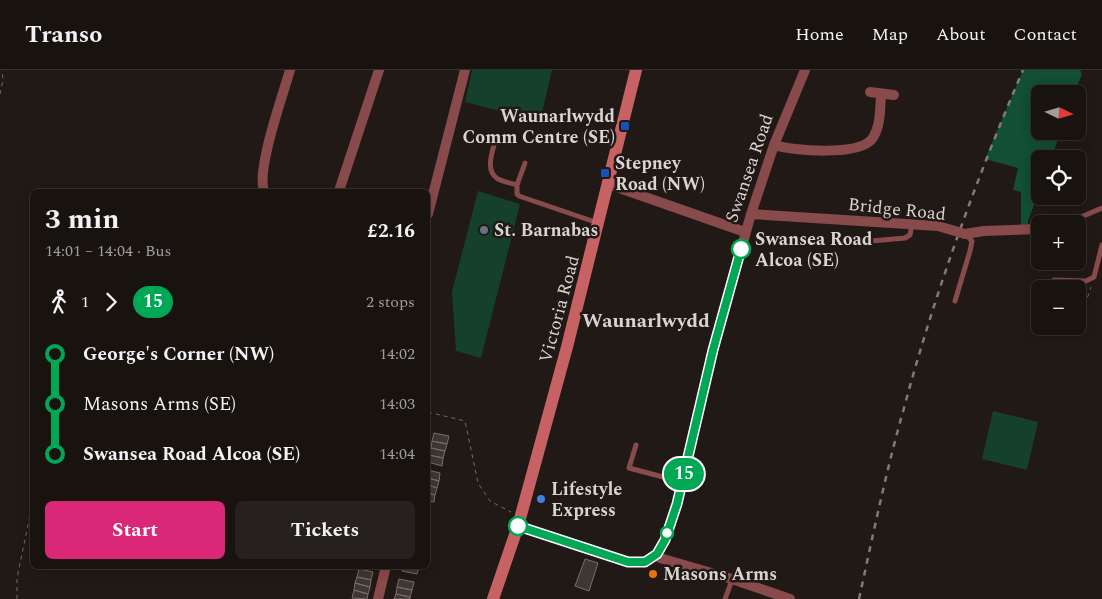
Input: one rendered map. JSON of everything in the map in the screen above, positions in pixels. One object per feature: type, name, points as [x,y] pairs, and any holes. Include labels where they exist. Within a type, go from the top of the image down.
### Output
[{"type":"main road","name":"Victoria Road","points":[[519,521],[565,356],[636,70]]},
{"type":"main road","points":[[493,599],[519,521]]},
{"type":"street","points":[[264,189],[262,173],[266,154],[290,70]]},
{"type":"street","points":[[340,189],[379,70]]},
{"type":"street","points":[[430,206],[465,70]]},
{"type":"street","name":"Swansea Road","points":[[657,554],[665,540],[682,483],[713,350],[745,232],[774,145],[806,70]]},
{"type":"street","points":[[870,92],[894,95]]},
{"type":"street","points":[[774,145],[786,149],[850,150],[864,146],[877,130],[881,94]]},
{"type":"street","points":[[608,184],[745,232]]},
{"type":"street","name":"Bridge Road","points":[[751,214],[938,226],[965,234],[984,231],[1031,229]]},
{"type":"street","points":[[519,521],[628,562],[645,562],[657,554],[660,558],[732,579],[790,599]]},
{"type":"street","points":[[378,599],[385,569]]},
{"type":"lane","points":[[496,138],[491,160],[492,172],[499,179],[517,185]]},
{"type":"lane","points":[[525,163],[517,185],[517,194],[519,196],[599,223]]},
{"type":"lane","points":[[1085,215],[1102,208]]},
{"type":"lane","points":[[871,241],[905,238],[910,235],[912,224]]},
{"type":"lane","points":[[955,301],[972,241],[965,234]]},
{"type":"lane","points":[[1086,281],[1094,277],[1102,245]]},
{"type":"lane","points":[[636,446],[629,468],[682,483]]},
{"type":"lane","points":[[724,599],[732,579]]},
{"type":"path","points":[[0,94],[3,80],[2,70]]},
{"type":"path","points":[[1086,302],[1094,277]]},
{"type":"path","points":[[430,412],[465,421],[478,483],[490,501],[519,521]]},
{"type":"path","points":[[17,599],[17,578],[30,516]]},
{"type":"green space","points":[[472,70],[552,70],[540,121],[465,102]]},
{"type":"green space","points":[[1023,70],[1080,70],[1082,74],[1078,85],[1031,85],[1031,140],[1058,140],[1054,150],[1031,150],[1031,205],[1034,205],[1028,221],[1028,227],[1021,227],[1021,192],[1013,190],[1018,168],[985,159]]},
{"type":"green space","points":[[478,191],[520,204],[481,358],[456,351],[452,292]]},
{"type":"green space","points":[[993,411],[1038,422],[1027,470],[982,459]]},
{"type":"building","points":[[434,433],[449,436],[447,444],[432,441]]},
{"type":"building","points":[[432,441],[447,444],[445,451],[431,448]]},
{"type":"building","points":[[431,448],[445,451],[443,458],[430,455]]},
{"type":"building","points":[[430,455],[443,458],[442,466],[430,463]]},
{"type":"building","points":[[430,470],[440,473],[439,481],[430,479]]},
{"type":"building","points":[[430,479],[439,481],[437,488],[430,486]]},
{"type":"building","points":[[430,486],[437,488],[435,495],[430,494]]},
{"type":"building","points":[[430,494],[435,495],[434,502],[430,501]]},
{"type":"building","points":[[585,559],[598,563],[589,591],[575,586]]},
{"type":"building","points":[[359,569],[373,572],[371,580],[357,577]]},
{"type":"building","points":[[402,569],[418,569],[417,574],[402,571]]},
{"type":"building","points":[[357,577],[371,580],[370,587],[355,583]]},
{"type":"building","points":[[399,579],[414,582],[412,590],[397,587]]},
{"type":"building","points":[[355,583],[370,587],[368,594],[354,590]]},
{"type":"building","points":[[397,587],[412,590],[410,597],[396,594]]},
{"type":"building","points":[[354,590],[368,594],[367,599],[352,598]]},
{"type":"building","points":[[396,594],[410,597],[410,599],[394,599]]},
{"type":"railway","points":[[859,599],[891,455],[929,322],[957,237],[1023,70]]},
{"type":"bus line","name":"15","points":[[518,526],[628,562],[645,562],[657,554],[665,540],[677,504],[713,350],[741,249]]},
{"type":"place","name":"Waunarlwydd Comm Centre (SE)","points":[[625,126]]},
{"type":"place","name":"Stepney Road (NW)","points":[[605,173]]},
{"type":"place","name":"St. Barnabas","points":[[484,230]]},
{"type":"place","name":"Swansea Road Alcoa (SE)","points":[[741,249]]},
{"type":"place","name":"Lifestyle Express","points":[[541,499]]},
{"type":"place","name":"Masons Arms","points":[[653,574]]},
{"type":"district","name":"Waunarlwydd","points":[[646,320]]}]
